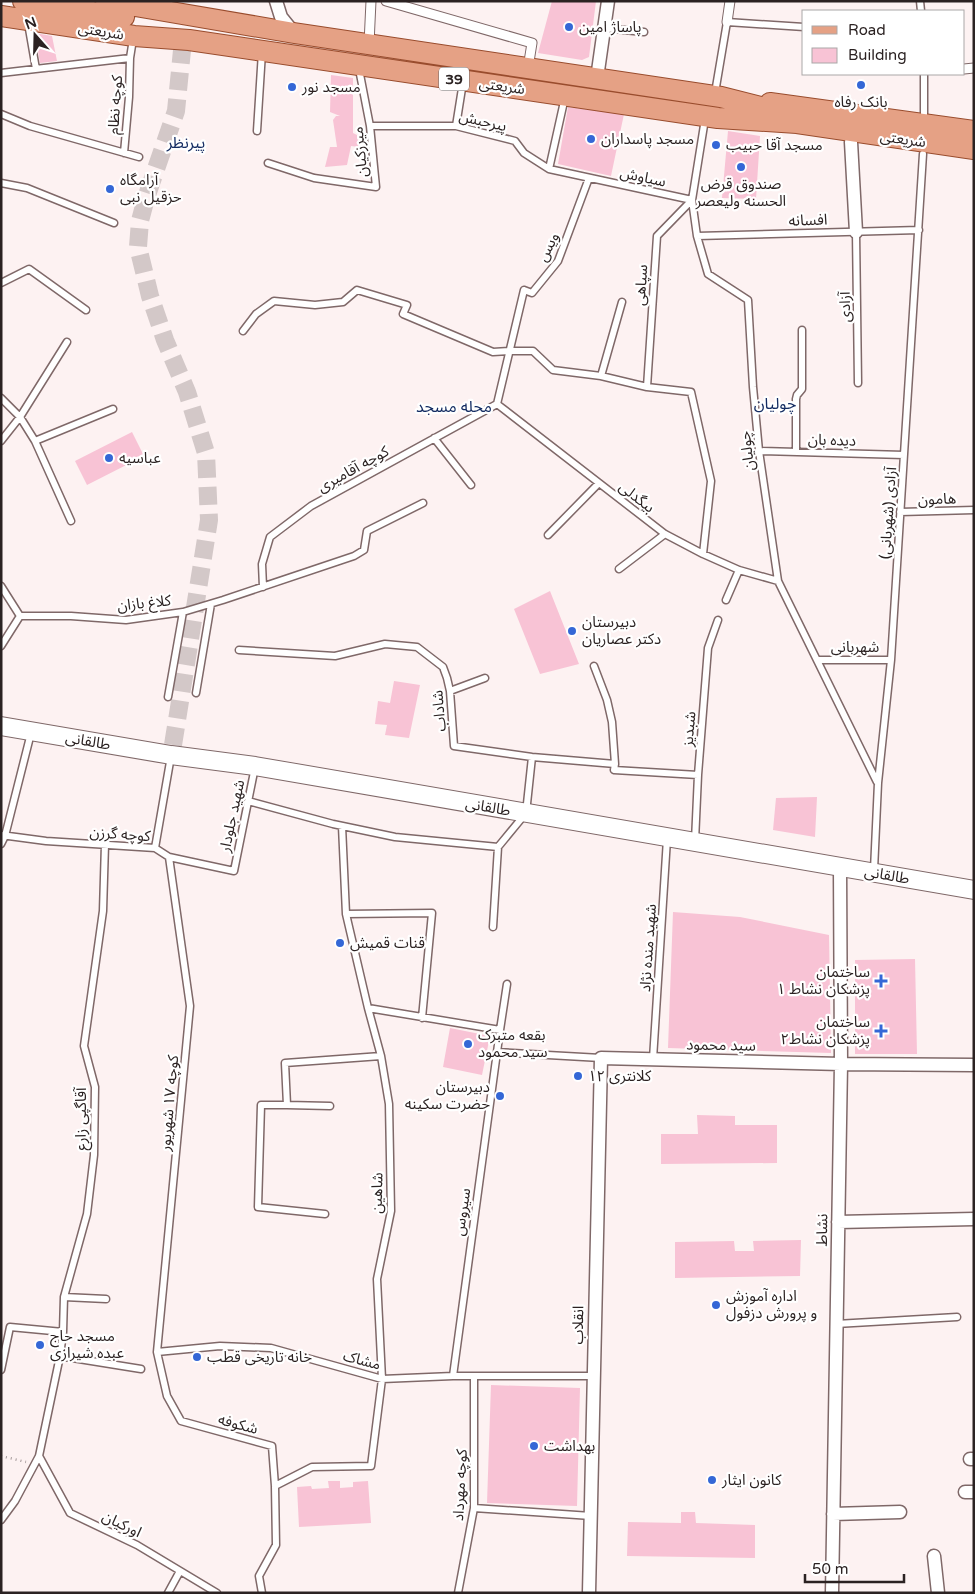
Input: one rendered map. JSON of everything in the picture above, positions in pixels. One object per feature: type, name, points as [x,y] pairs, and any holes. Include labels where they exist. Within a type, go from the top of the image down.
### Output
[{"type":"main road","name":"شریعتی","points":[[106,1],[194,13],[294,33],[718,97],[798,117],[974,142]]},
{"type":"main road","name":"39","points":[[1,4],[135,25],[189,40]]},
{"type":"main road","name":"شریعتی","points":[[1,16],[25,10],[134,36],[189,40],[712,117],[798,123],[974,149]]},
{"type":"main road","name":"39","points":[[25,10],[136,19],[194,13]]},
{"type":"main road","points":[[718,97],[800,106],[974,131]]},
{"type":"main road","points":[[712,117],[851,142],[974,161]]},
{"type":"main road","name":"طالقانی","points":[[1,716],[255,766],[974,890]]},
{"type":"main road","name":"طالقانی","points":[[1,726],[32,732],[172,750]]},
{"type":"street","points":[[276,1],[281,17],[294,33]]},
{"type":"street","points":[[369,44],[371,1]]},
{"type":"street","points":[[387,1],[532,43],[528,68]]},
{"type":"street","points":[[597,78],[608,1]]},
{"type":"street","points":[[727,22],[730,1]]},
{"type":"street","points":[[851,142],[856,232]]},
{"type":"street","name":"نشاط","points":[[832,1593],[841,1064],[840,867]]},
{"type":"street","name":"سید محمود","points":[[601,1058],[974,1065]]},
{"type":"street","name":"انقلاب","points":[[589,1593],[601,1058]]},
{"type":"street","points":[[838,1222],[974,1218]]},
{"type":"street","points":[[833,1514],[900,1512]]},
{"type":"street","points":[[934,1556],[938,1593]]},
{"type":"lane","points":[[25,10],[36,69]]},
{"type":"lane","points":[[718,97],[727,22],[802,27]]},
{"type":"lane","points":[[604,28],[644,32]]},
{"type":"lane","name":"کوچه نظام","points":[[124,153],[130,58],[134,36]]},
{"type":"lane","points":[[257,131],[262,51]]},
{"type":"lane","points":[[1,73],[130,58]]},
{"type":"lane","name":"میرزکیان","points":[[268,163],[314,178],[376,187],[370,126],[358,65]]},
{"type":"lane","points":[[924,75],[924,124]]},
{"type":"lane","points":[[456,126],[464,81]]},
{"type":"lane","points":[[565,96],[549,169],[589,178]]},
{"type":"lane","points":[[1,114],[30,126],[139,157]]},
{"type":"lane","name":"چولیان","points":[[712,117],[692,200],[698,236],[708,274],[748,300],[759,451],[778,581],[878,783]]},
{"type":"lane","name":"پیرحبش","points":[[370,126],[456,126],[515,141],[524,153],[549,169]]},
{"type":"lane","name":"آزادی (شهربانی)","points":[[874,873],[878,783],[891,660],[923,154]]},
{"type":"lane","name":"سیاوش","points":[[589,178],[692,200]]},
{"type":"lane","name":"ویس","points":[[509,351],[524,290],[532,293],[558,261],[589,178]]},
{"type":"lane","points":[[1,183],[27,188],[114,224]]},
{"type":"lane","name":"سپاهی","points":[[647,387],[657,236],[692,200]]},
{"type":"lane","name":"افسانه","points":[[698,236],[919,230]]},
{"type":"lane","name":"آزادی","points":[[856,232],[858,383]]},
{"type":"lane","points":[[1,283],[29,269],[86,310]]},
{"type":"lane","points":[[243,331],[256,314],[274,301],[315,305],[343,302],[357,290],[407,305],[403,314],[493,352],[533,352],[553,370],[601,376],[647,387],[691,392],[711,481],[703,554]]},
{"type":"lane","points":[[601,376],[622,302]]},
{"type":"lane","points":[[796,452],[796,395],[802,389],[802,330]]},
{"type":"lane","points":[[1,442],[20,417],[67,342]]},
{"type":"lane","points":[[497,404],[509,351]]},
{"type":"lane","points":[[1,398],[20,417],[35,441],[71,521]]},
{"type":"lane","name":"کوچه آقامیری","points":[[264,587],[262,564],[270,537],[311,506],[497,404]]},
{"type":"lane","name":"بیگدلی","points":[[497,404],[666,534],[703,554],[739,570],[778,581]]},
{"type":"lane","points":[[35,441],[114,409]]},
{"type":"lane","points":[[434,438],[471,485]]},
{"type":"lane","name":"دیده بان","points":[[759,451],[904,454]]},
{"type":"lane","points":[[548,535],[599,483]]},
{"type":"lane","points":[[183,612],[354,556],[364,550],[367,531],[423,503]]},
{"type":"lane","name":"هامون","points":[[900,512],[974,510]]},
{"type":"lane","points":[[619,569],[666,534]]},
{"type":"lane","points":[[726,600],[739,570]]},
{"type":"lane","points":[[1,586],[20,616],[1,646]]},
{"type":"lane","points":[[196,693],[211,604]]},
{"type":"lane","name":"کلاغ بازان","points":[[20,616],[71,616],[126,620],[183,612],[168,697]]},
{"type":"lane","name":"شبدیز","points":[[695,842],[708,648],[718,620]]},
{"type":"lane","name":"شاداب","points":[[239,650],[335,656],[385,644],[417,646],[443,667],[450,691],[454,746],[532,757],[615,764],[614,770],[698,775]]},
{"type":"lane","name":"شهربانی","points":[[818,660],[891,660]]},
{"type":"lane","points":[[594,666],[607,700],[612,722],[615,764]]},
{"type":"lane","points":[[450,691],[485,678]]},
{"type":"lane","points":[[1,844],[32,732]]},
{"type":"lane","points":[[155,848],[172,750]]},
{"type":"lane","points":[[494,927],[498,846],[526,813],[532,757]]},
{"type":"lane","name":"شهید جلودار","points":[[234,872],[255,766]]},
{"type":"lane","points":[[248,801],[342,826],[395,837],[498,846]]},
{"type":"lane","name":"شاهین","points":[[276,1486],[312,1466],[370,1466],[382,1379],[377,1279],[391,1212],[389,1104],[381,1056],[346,914],[342,826]]},
{"type":"lane","name":"کوچه گرزن","points":[[3,835],[46,841],[155,848],[169,858],[234,872]]},
{"type":"lane","name":"شهید منده نژاد","points":[[653,1059],[667,838]]},
{"type":"lane","name":"آقاگپی زارع","points":[[1,1520],[39,1456],[60,1356],[64,1297],[87,1214],[94,1155],[95,1087],[84,1046],[103,911],[105,844]]},
{"type":"lane","name":"کوچه ۱۷ شهریور","points":[[158,1352],[190,1006],[169,858]]},
{"type":"lane","points":[[346,914],[432,913],[422,1018]]},
{"type":"lane","name":"سیروس","points":[[453,1376],[507,984]]},
{"type":"lane","points":[[368,1008],[500,1030]]},
{"type":"lane","name":"سید محمود","points":[[497,1052],[601,1058]]},
{"type":"lane","points":[[288,1105],[285,1063],[381,1056]]},
{"type":"lane","points":[[325,1214],[258,1207],[261,1105],[330,1106]]},
{"type":"lane","points":[[64,1297],[106,1299]]},
{"type":"lane","points":[[836,1324],[957,1317]]},
{"type":"lane","points":[[1,1370],[3,1352],[10,1327],[63,1332]]},
{"type":"lane","name":"مشاک","points":[[158,1352],[220,1346],[271,1348],[382,1379],[453,1376],[593,1376]]},
{"type":"lane","name":"شکوفه","points":[[158,1352],[167,1396],[181,1421],[272,1446],[276,1486],[276,1545],[259,1576],[262,1593]]},
{"type":"lane","points":[[60,1356],[141,1369]]},
{"type":"lane","name":"کوچه مهرداد","points":[[458,1593],[474,1508],[474,1377]]},
{"type":"lane","name":"اورکیان","points":[[39,1456],[70,1513],[137,1545],[218,1593]]},
{"type":"lane","points":[[474,1508],[591,1516]]},
{"type":"lane","points":[[168,1593],[180,1571]]},
{"type":"path","points":[[1,1456],[35,1464]]},
{"type":"building","name":"پاساژ امین","points":[[552,1],[596,1],[589,57],[582,60],[538,53]]},
{"type":"building","points":[[35,33],[52,36],[57,61],[40,63]]},
{"type":"building","points":[[331,75],[353,78],[353,133],[357,135],[359,147],[351,146],[347,165],[325,167],[330,147],[337,147],[333,120],[336,116],[340,116],[330,112]]},
{"type":"building","name":"مسجد پاسداران","points":[[568,107],[624,114],[611,176],[558,164]]},
{"type":"building","name":"صندوق قرض الحسنه ولیعصر","points":[[728,131],[760,136],[756,199],[722,198]]},
{"type":"building","name":"عباسیه","points":[[132,432],[144,456],[87,485],[75,461]]},
{"type":"building","points":[[550,591],[579,664],[540,674],[514,609]]},
{"type":"building","points":[[394,681],[420,685],[409,738],[385,735],[387,725],[375,724],[378,701],[390,703]]},
{"type":"building","points":[[817,797],[815,837],[773,830],[776,798]]},
{"type":"building","points":[[673,912],[740,917],[829,935],[831,1053],[668,1048]]},
{"type":"building","points":[[915,959],[917,1054],[855,1054],[855,960]]},
{"type":"building","name":"بقعه متبرک سید محمود","points":[[450,1028],[490,1036],[482,1075],[443,1067]]},
{"type":"building","points":[[697,1115],[735,1116],[735,1125],[777,1125],[777,1163],[661,1164],[661,1134],[698,1134]]},
{"type":"building","points":[[801,1240],[800,1276],[675,1278],[675,1242],[734,1241],[735,1251],[754,1251],[753,1241]]},
{"type":"building","name":"بهداشت","points":[[491,1385],[580,1388],[577,1506],[487,1503]]},
{"type":"building","points":[[328,1481],[340,1481],[340,1488],[353,1487],[353,1482],[368,1481],[371,1523],[299,1527],[297,1487],[311,1486],[312,1489],[329,1488]]},
{"type":"building","points":[[681,1512],[695,1512],[696,1523],[755,1525],[755,1558],[627,1556],[628,1522],[681,1523]]},
{"type":"tunnel","points":[[173,745],[209,520],[206,453],[187,392],[165,340],[150,296],[138,247],[140,221],[146,198],[176,111],[183,40]]},
{"type":"place","name":"پاساژ امین","points":[[569,27]]},
{"type":"place","name":"بانک رفاه","points":[[861,85]]},
{"type":"place","name":"مسجد نور","points":[[292,87]]},
{"type":"place","name":"مسجد پاسداران","points":[[591,139]]},
{"type":"place","name":"مسجد آقا حبیب","points":[[716,145]]},
{"type":"place","name":"صندوق قرض الحسنه ولیعصر","points":[[741,167]]},
{"type":"place","name":"آرامگاه حزقیل نبی","points":[[110,189]]},
{"type":"place","name":"عباسیه","points":[[109,458]]},
{"type":"place","name":"دبیرستان دکتر عصاریان","points":[[572,631]]},
{"type":"place","name":"قنات قمیش","points":[[340,943]]},
{"type":"place","name":"ساختمان پزشکان نشاط ۱","points":[[881,981]]},
{"type":"place","name":"ساختمان پزشکان نشاط۲","points":[[881,1031]]},
{"type":"place","name":"بقعه متبرک سید محمود","points":[[468,1044]]},
{"type":"place","name":"کلانتری ۱۲","points":[[578,1076]]},
{"type":"place","name":"دبیرستان حضرت سکینه","points":[[500,1096]]},
{"type":"place","name":"اداره آموزش و پرورش دزفول","points":[[716,1305]]},
{"type":"place","name":"مسجد حاج عبده شیرازی","points":[[40,1345]]},
{"type":"place","name":"خانه تاریخی قطب","points":[[197,1357]]},
{"type":"place","name":"بهداشت","points":[[534,1446]]},
{"type":"place","name":"کانون ایثار","points":[[712,1480]]},
{"type":"district","name":"پیرنظر","points":[[186,143]]},
{"type":"district","name":"چولیان","points":[[775,404]]},
{"type":"district","name":"محله مسجد","points":[[454,407]]}]
